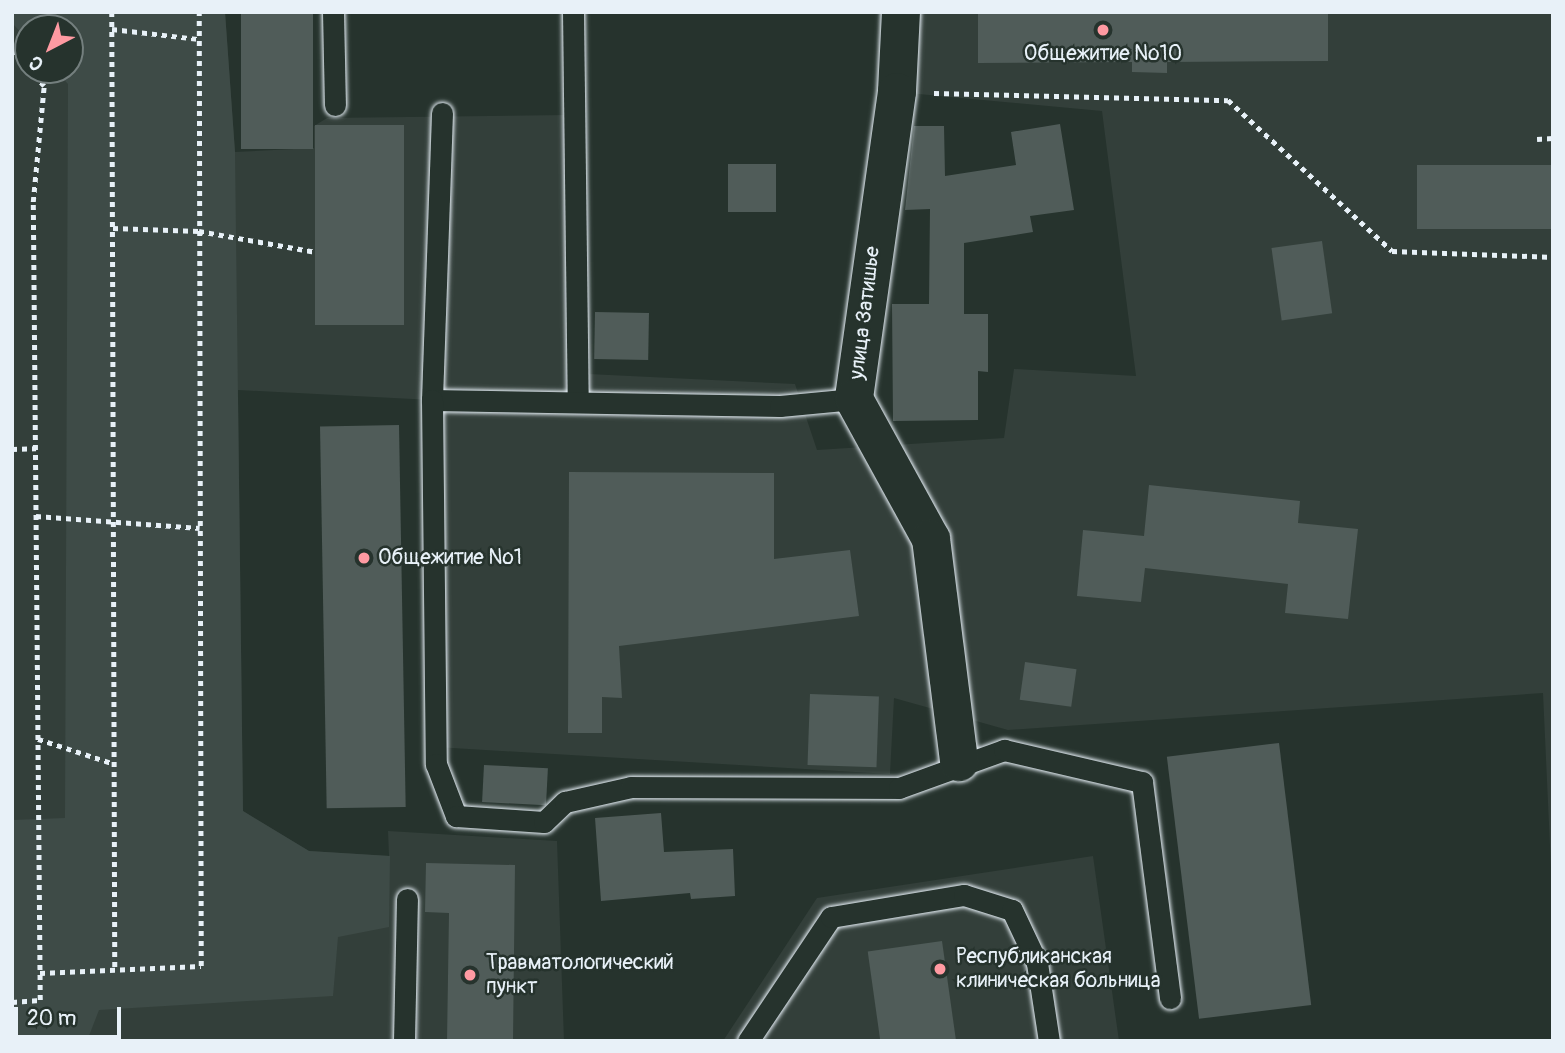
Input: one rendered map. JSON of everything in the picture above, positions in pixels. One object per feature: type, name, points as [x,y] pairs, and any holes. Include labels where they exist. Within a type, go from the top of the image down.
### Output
[{"type":"street","name":"улица Затишье","points":[[901,12],[897,92],[854,399],[931,539],[959,762]]},
{"type":"lane","points":[[333,12],[335,105]]},
{"type":"lane","points":[[573,12],[579,401]]},
{"type":"lane","points":[[442,113],[432,400],[436,764],[456,816],[544,822],[565,802],[631,787],[899,788],[959,762],[1004,750],[1142,782],[1170,998]]},
{"type":"lane","points":[[432,400],[780,406],[854,399]]},
{"type":"lane","points":[[748,1041],[831,917],[964,895],[1013,910],[1037,963],[1049,1041]]},
{"type":"lane","points":[[404,1041],[407,899]]},
{"type":"path","points":[[112,12],[115,970]]},
{"type":"path","points":[[40,973],[201,966],[198,12]]},
{"type":"path","points":[[112,29],[199,39]]},
{"type":"path","points":[[12,1002],[40,1000],[33,202],[42,84]]},
{"type":"path","points":[[897,92],[1228,100],[1392,251],[1553,257]]},
{"type":"path","points":[[1537,139],[1553,138]]},
{"type":"path","points":[[113,228],[199,231],[316,252]]},
{"type":"path","points":[[12,449],[36,448]]},
{"type":"path","points":[[36,516],[200,528]]},
{"type":"path","points":[[38,739],[115,764]]},
{"type":"shaded area","points":[[12,12],[225,12],[235,152],[314,148],[314,126],[327,118],[567,115],[568,373],[795,384],[817,450],[1004,438],[1014,369],[1136,376],[1102,111],[897,92],[901,12],[1553,12],[1553,912],[1543,693],[1008,730],[894,698],[890,774],[436,747],[432,400],[238,390],[243,811],[309,851],[389,856],[388,831],[557,841],[564,1041],[12,1041]]},
{"type":"shaded area","points":[[12,12],[225,12],[235,152],[243,811],[309,851],[390,856],[389,927],[338,937],[333,996],[99,1010],[87,1041],[12,1041],[12,820],[65,818],[68,84],[84,84],[84,14],[14,14],[14,25]]},
{"type":"shaded area","name":"Республиканская клиническая больница","points":[[1093,856],[1119,1041],[723,1041],[817,898]]},
{"type":"building","points":[[241,12],[313,12],[313,149],[241,149]]},
{"type":"building","points":[[978,12],[1328,12],[1328,61],[1167,62],[1167,73],[1132,72],[1132,62],[978,63]]},
{"type":"building","points":[[1060,124],[1074,210],[1030,216],[1033,232],[964,243],[964,314],[988,314],[988,372],[978,371],[978,420],[893,421],[892,304],[929,304],[930,209],[905,210],[914,126],[944,126],[945,176],[1016,165],[1011,132]]},
{"type":"building","points":[[315,125],[404,125],[404,325],[315,325]]},
{"type":"building","points":[[728,164],[776,164],[776,212],[728,212]]},
{"type":"building","points":[[1417,165],[1553,165],[1553,229],[1417,229]]},
{"type":"building","points":[[1322,241],[1332,313],[1282,320],[1271,248]]},
{"type":"building","points":[[595,312],[649,313],[648,360],[594,359]]},
{"type":"building","points":[[399,425],[406,807],[327,808],[320,426]]},
{"type":"building","points":[[569,472],[774,473],[774,559],[850,550],[859,616],[619,646],[622,698],[602,697],[602,733],[568,733]]},
{"type":"building","points":[[1149,485],[1300,501],[1298,523],[1358,529],[1348,619],[1285,613],[1288,584],[1145,568],[1141,602],[1077,596],[1083,530],[1144,536]]},
{"type":"building","points":[[1025,662],[1076,669],[1071,707],[1020,700]]},
{"type":"building","points":[[810,694],[879,696],[876,767],[808,765]]},
{"type":"building","points":[[1279,743],[1311,1005],[1199,1019],[1167,757]]},
{"type":"building","points":[[484,765],[548,768],[546,805],[482,802]]},
{"type":"building","points":[[661,813],[664,852],[733,849],[735,896],[691,899],[690,893],[601,901],[595,818]]},
{"type":"building","points":[[426,863],[515,865],[513,1041],[447,1041],[449,913],[425,912]]},
{"type":"building","points":[[942,941],[956,1041],[880,1041],[868,951]]},
{"type":"place","name":"Общежитие №10","points":[[1103,30]]},
{"type":"place","name":"Общежитие №1","points":[[364,558]]},
{"type":"place","name":"Республиканская клиническая больница","points":[[940,969]]},
{"type":"place","name":"Травматологический пункт","points":[[470,975]]}]
